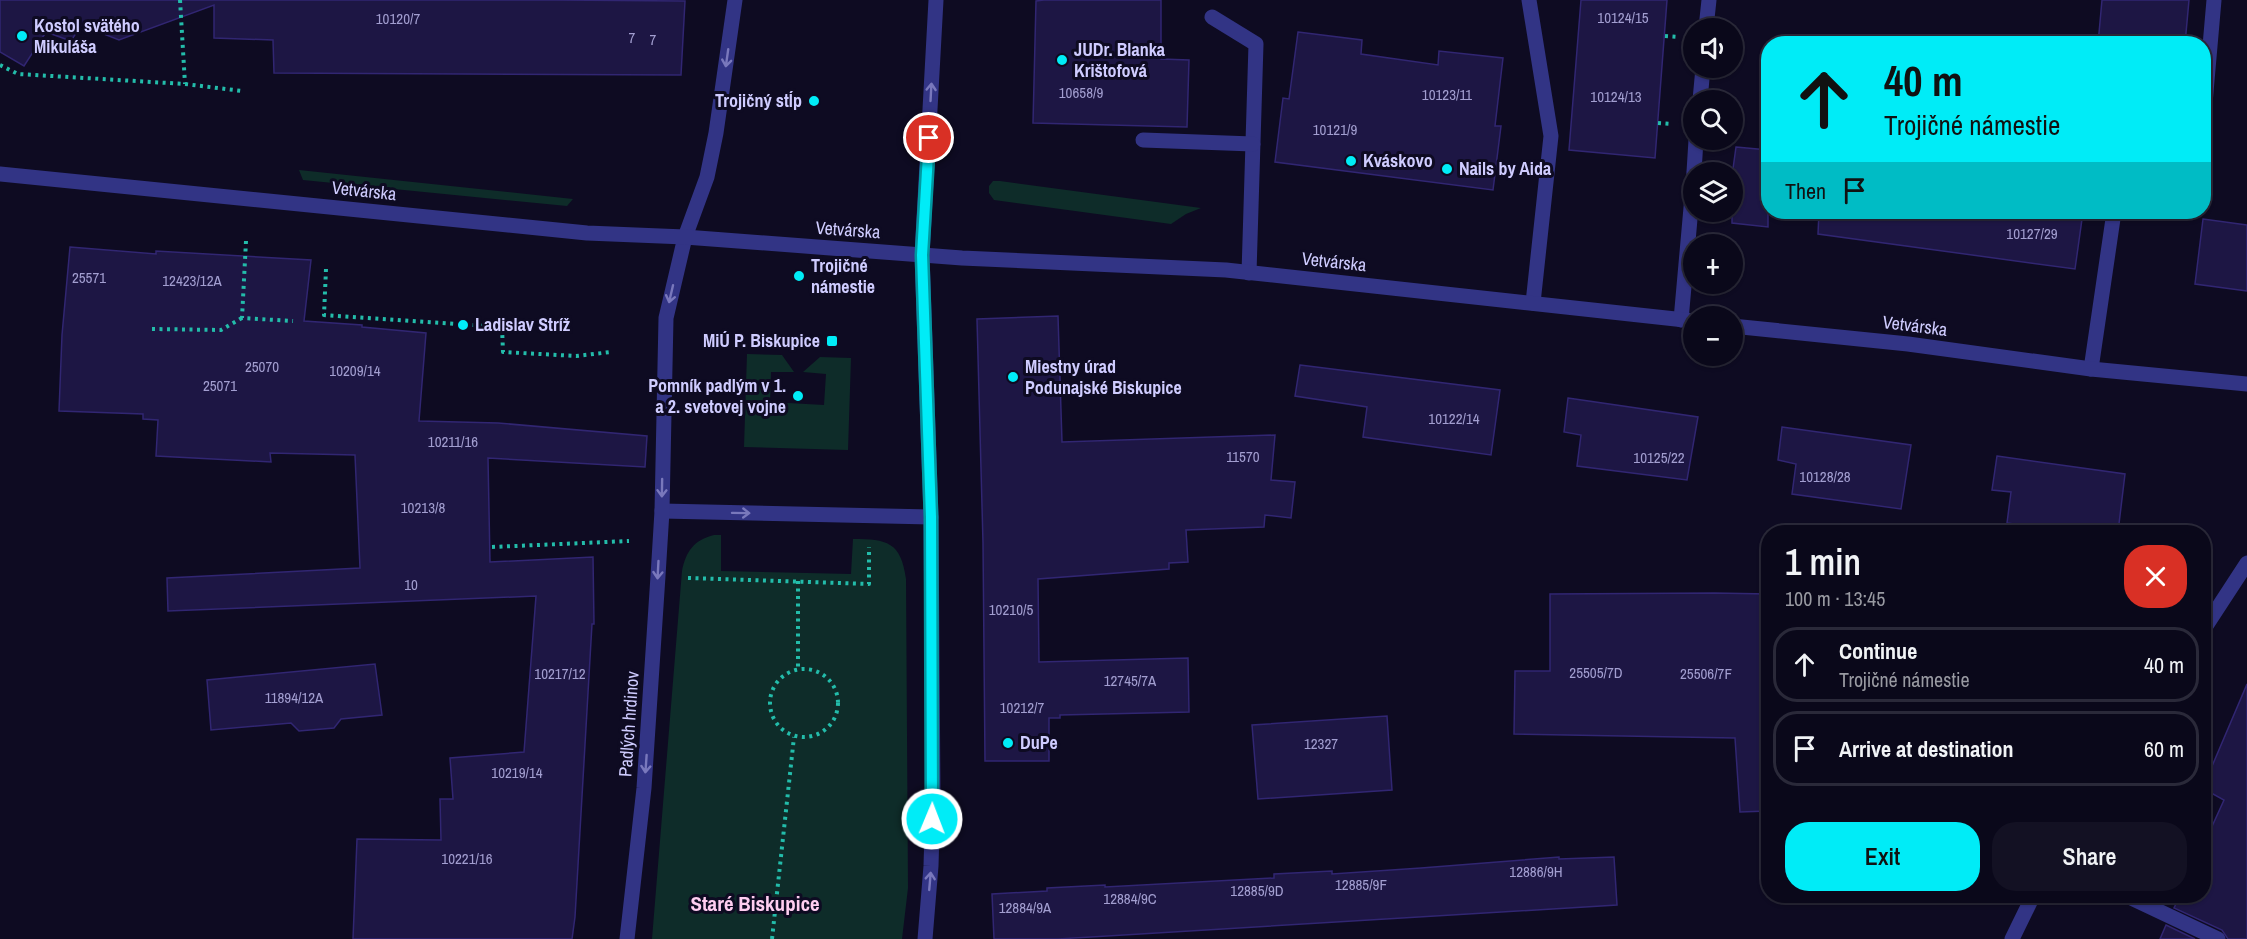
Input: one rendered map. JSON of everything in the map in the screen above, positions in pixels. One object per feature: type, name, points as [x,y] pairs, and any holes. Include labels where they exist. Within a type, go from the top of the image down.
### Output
[{"type":"street","points":[[735,0],[716,133],[707,177],[684,237],[666,318],[662,511],[931,517]]},
{"type":"street","points":[[925,939],[931,866],[933,796],[931,517],[922,255],[936,0]]},
{"type":"street","points":[[1529,0],[1551,136],[1533,303]]},
{"type":"street","points":[[1707,18],[1709,0]]},
{"type":"street","points":[[2211,36],[2214,0]]},
{"type":"street","points":[[1212,17],[1256,44],[1249,273]]},
{"type":"street","points":[[1143,140],[1253,144]]},
{"type":"street","name":"Vetvárska","points":[[0,174],[587,233],[684,237],[922,255],[1249,273],[1683,321]]},
{"type":"street","points":[[2091,369],[2113,219]]},
{"type":"street","points":[[1688,306],[1692,222]]},
{"type":"street","name":"Vetvárska","points":[[1743,327],[1908,344],[2091,369],[2247,384]]},
{"type":"street","name":"Padlých hrdinov","points":[[627,939],[644,788],[662,511]]},
{"type":"street","points":[[2211,618],[2247,563]]},
{"type":"street","points":[[2012,939],[2030,903]]},
{"type":"street","points":[[2142,903],[2218,939]]},
{"type":"path","points":[[180,0],[185,84]]},
{"type":"path","points":[[0,65],[18,74],[185,84],[242,91]]},
{"type":"path","points":[[242,318],[246,241]]},
{"type":"path","points":[[326,269],[324,315],[502,327],[503,352],[576,356],[611,352]]},
{"type":"path","points":[[152,328],[221,330],[242,318],[293,321]]},
{"type":"path","points":[[679,578],[869,584],[870,516]]},
{"type":"path","points":[[492,547],[633,541]]},
{"type":"path","points":[[798,581],[798,669]]},
{"type":"path","points":[[798,669],[814,670],[827,677],[836,690],[839,706],[834,721],[824,732],[809,738],[794,737],[780,729],[772,716],[769,701],[774,686],[784,675],[798,669]]},
{"type":"path","points":[[772,939],[794,737]]},
{"type":"green space","points":[[299,170],[573,199],[567,206],[303,180]]},
{"type":"green space","points":[[993,181],[1201,208],[1171,224],[994,200],[989,193],[989,186]]},
{"type":"green space","points":[[747,354],[782,355],[794,372],[771,372],[770,402],[824,405],[826,374],[803,372],[820,357],[851,358],[848,450],[744,447]]},
{"type":"green space","points":[[721,535],[721,571],[851,574],[853,539],[883,542],[896,550],[900,557],[906,579],[908,888],[902,939],[652,939],[682,571],[692,547],[701,540]]},
{"type":"building","points":[[0,0],[685,1],[681,75],[274,73],[273,40],[214,38],[214,5],[119,40],[81,25],[71,41],[46,32],[24,66],[0,52]]},
{"type":"building","points":[[1161,0],[1161,59],[1189,60],[1187,127],[1033,123],[1036,1]]},
{"type":"building","points":[[1581,0],[1667,0],[1655,158],[1569,150]]},
{"type":"building","points":[[2102,0],[2189,0],[2186,36],[2099,36]]},
{"type":"building","points":[[1298,32],[1362,40],[1361,54],[1438,65],[1439,51],[1503,58],[1495,126],[1501,126],[1493,190],[1275,162],[1283,98],[1289,99]]},
{"type":"building","points":[[1743,148],[1761,149],[1761,219],[1768,219],[1768,227],[1732,223],[1743,222],[1743,162],[1734,162],[1736,150],[1743,150]]},
{"type":"building","points":[[1819,219],[2082,219],[2075,269],[1818,234]]},
{"type":"building","points":[[2203,219],[2247,225],[2247,291],[2195,284]]},
{"type":"building","points":[[70,247],[156,254],[156,251],[311,260],[304,321],[426,333],[419,421],[498,423],[647,436],[645,467],[488,458],[490,562],[593,557],[594,624],[592,624],[572,939],[353,939],[357,839],[441,840],[440,799],[453,799],[450,758],[524,752],[536,596],[168,611],[167,578],[360,568],[355,455],[270,453],[271,462],[156,456],[158,420],[143,419],[143,414],[59,411],[62,335]]},
{"type":"building","points":[[1058,316],[1062,442],[1275,435],[1271,480],[1295,482],[1291,518],[1265,515],[1264,527],[1186,530],[1188,562],[1169,563],[1169,569],[1038,579],[1039,662],[1188,658],[1189,712],[1060,715],[1060,718],[1049,718],[1049,761],[985,761],[983,543],[977,319]]},
{"type":"building","points":[[1300,365],[1500,390],[1491,455],[1363,437],[1367,407],[1295,396]]},
{"type":"building","points":[[1568,398],[1698,417],[1687,480],[1577,466],[1581,435],[1564,432]]},
{"type":"building","points":[[1782,427],[1911,445],[1901,509],[1792,494],[1796,464],[1778,460]]},
{"type":"building","points":[[1997,456],[2125,474],[2119,525],[2007,523],[2011,492],[1992,490]]},
{"type":"building","points":[[1550,594],[1761,594],[1761,811],[1740,812],[1735,738],[1514,734],[1515,671],[1550,671]]},
{"type":"building","points":[[375,664],[382,715],[341,719],[334,728],[299,731],[291,723],[211,730],[207,680]]},
{"type":"building","points":[[2247,684],[2247,939],[2228,939],[2222,930],[2174,908],[2176,903],[2211,903],[2211,829],[2224,800],[2211,793],[2211,769]]},
{"type":"building","points":[[1387,716],[1392,790],[1258,799],[1252,725]]},
{"type":"building","points":[[1559,857],[1559,859],[1614,857],[1617,905],[1058,939],[994,939],[992,894],[1047,891],[1047,888],[1274,878],[1274,874],[1332,871],[1332,874]]},
{"type":"building","points":[[2166,925],[2195,939],[2160,939]]},
{"type":"place","name":"Kostol svätého Mikuláša","points":[[22,36]]},
{"type":"place","name":"JUDr. Blanka Krištofová","points":[[1062,60]]},
{"type":"place","name":"Trojičný stĺp","points":[[814,101]]},
{"type":"place","name":"Kváskovo","points":[[1351,161]]},
{"type":"place","name":"Nails by Aida","points":[[1447,169]]},
{"type":"place","name":"Trojičné námestie","points":[[799,276]]},
{"type":"place","name":"Ladislav Stríž","points":[[463,325]]},
{"type":"place","name":"MiÚ P. Biskupice","points":[[832,341]]},
{"type":"place","name":"Miestny úrad Podunajské Biskupice","points":[[1013,377]]},
{"type":"place","name":"Pomník padlým v 1. a 2. svetovej vojne","points":[[798,396]]},
{"type":"place","name":"DuPe","points":[[1008,743]]},
{"type":"district","name":"Staré Biskupice","points":[[755,904]]},
{"type":"route","points":[[929,138],[922,255],[931,517],[932,819]]}]
